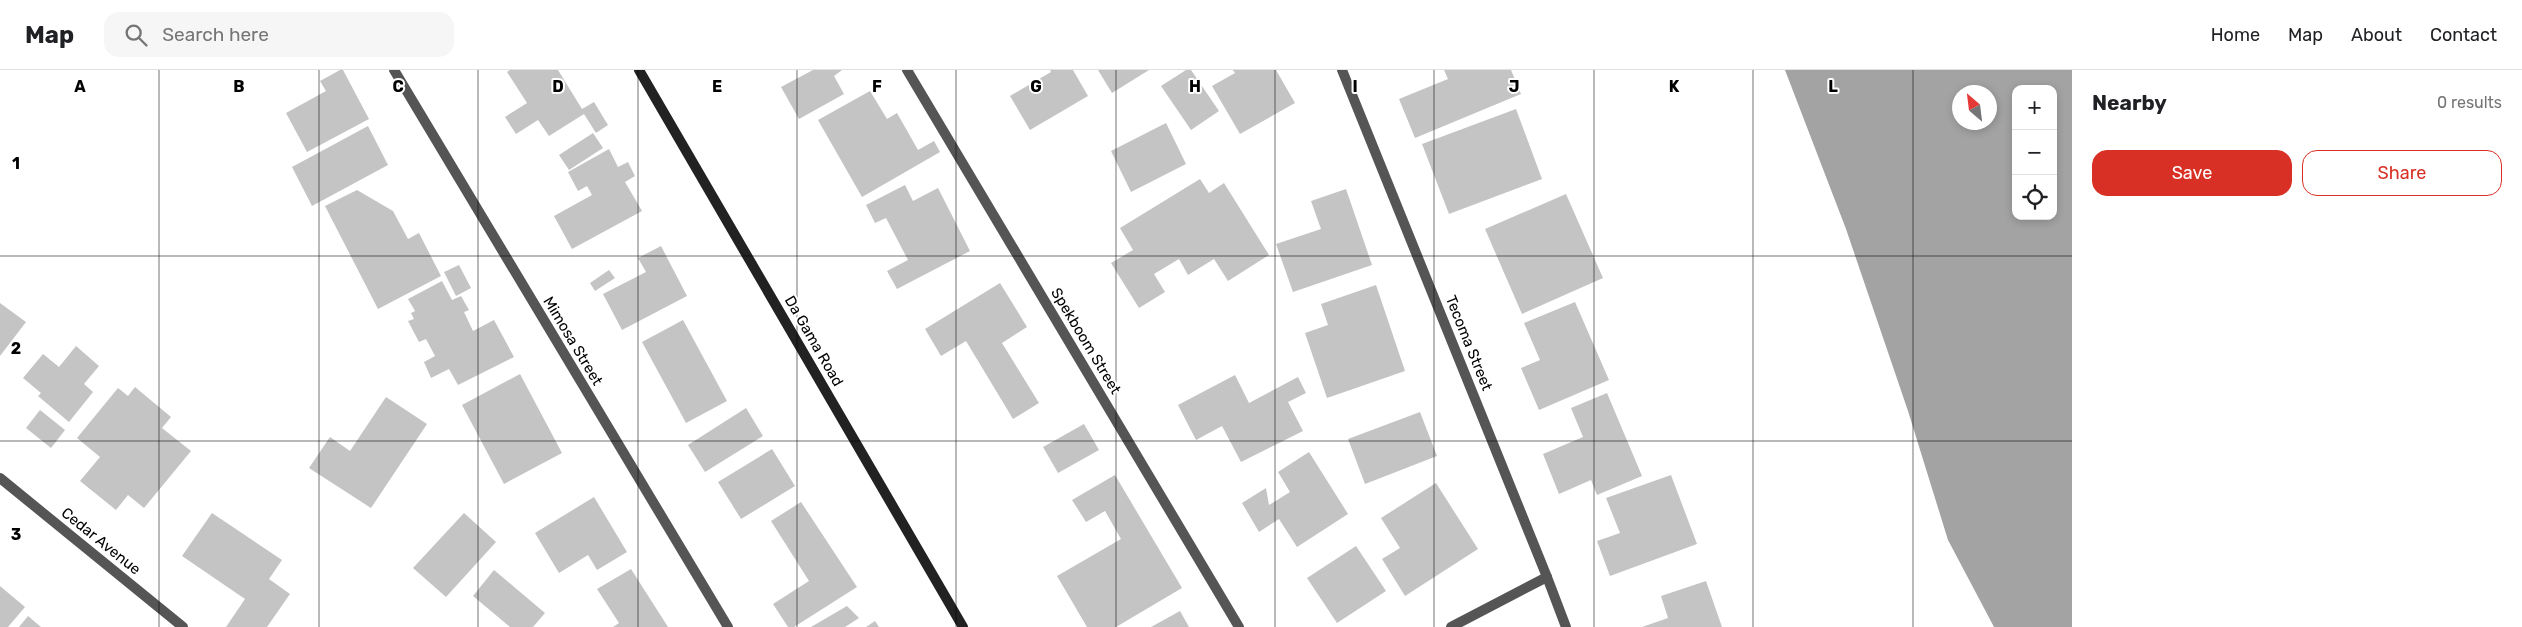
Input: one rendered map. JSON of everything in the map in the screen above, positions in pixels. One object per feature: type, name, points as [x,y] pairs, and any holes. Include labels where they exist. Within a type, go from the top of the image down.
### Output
[{"type":"street","name":"Mimosa Street","points":[[394,70],[728,627]]},
{"type":"street","name":"Da Gama Road","points":[[639,70],[963,627]]},
{"type":"street","name":"Spekboom Street","points":[[907,70],[1239,627]]},
{"type":"street","name":"Tecoma Street","points":[[1342,70],[1566,627]]},
{"type":"street","name":"Cedar Avenue","points":[[0,478],[183,627]]},
{"type":"street","points":[[1451,627],[1547,577]]},
{"type":"shaded area","points":[[1785,70],[2072,70],[2072,627],[1994,627],[1948,540],[1908,411],[1846,229]]},
{"type":"building","points":[[343,70],[369,119],[307,152],[286,113],[326,91],[320,81]]},
{"type":"building","points":[[510,70],[558,70],[582,109],[594,102],[608,125],[596,133],[584,114],[549,136],[538,120],[516,134],[505,117],[527,103],[507,72]]},
{"type":"building","points":[[813,70],[842,70],[834,76],[844,94],[799,119],[781,87]]},
{"type":"building","points":[[1050,70],[1073,70],[1088,96],[1030,130],[1010,96],[1051,72]]},
{"type":"building","points":[[1098,70],[1149,70],[1112,93]]},
{"type":"building","points":[[1186,70],[1191,70],[1219,111],[1191,130],[1161,86]]},
{"type":"building","points":[[1233,70],[1276,70],[1295,103],[1240,134],[1212,86],[1235,73]]},
{"type":"building","points":[[1444,70],[1511,70],[1521,94],[1415,138],[1399,99],[1448,79]]},
{"type":"building","points":[[870,91],[887,119],[897,113],[918,150],[934,141],[940,152],[862,197],[818,120]]},
{"type":"building","points":[[1516,109],[1542,179],[1449,214],[1422,144]]},
{"type":"building","points":[[1166,123],[1186,164],[1131,192],[1111,151]]},
{"type":"building","points":[[368,126],[388,165],[312,206],[292,167]]},
{"type":"building","points":[[593,133],[603,148],[569,170],[559,155]]},
{"type":"building","points":[[609,149],[618,167],[628,162],[635,176],[625,182],[642,211],[572,249],[554,216],[592,195],[587,186],[578,191],[568,172]]},
{"type":"building","points":[[1200,179],[1209,193],[1224,183],[1269,255],[1228,281],[1214,259],[1188,275],[1179,259],[1154,274],[1165,292],[1139,308],[1111,263],[1133,250],[1120,228]]},
{"type":"building","points":[[905,185],[913,201],[938,188],[970,251],[897,289],[887,271],[908,260],[886,218],[875,223],[866,205]]},
{"type":"building","points":[[1346,189],[1372,265],[1293,292],[1276,244],[1321,229],[1311,201]]},
{"type":"building","points":[[357,190],[393,211],[408,239],[419,233],[441,276],[378,309],[325,206]]},
{"type":"building","points":[[1566,194],[1603,278],[1522,314],[1485,229]]},
{"type":"building","points":[[661,246],[687,296],[622,330],[603,294],[646,272],[638,258]]},
{"type":"building","points":[[459,265],[471,288],[456,296],[444,272]]},
{"type":"building","points":[[609,270],[615,278],[595,291],[590,283]]},
{"type":"building","points":[[442,281],[452,300],[461,296],[469,310],[464,312],[473,331],[494,320],[514,357],[458,385],[449,369],[431,378],[424,362],[435,356],[426,339],[419,342],[408,321],[414,319],[411,313],[415,311],[408,299]]},
{"type":"building","points":[[1000,283],[1027,327],[1002,343],[1039,403],[1013,419],[966,341],[941,356],[925,329]]},
{"type":"building","points":[[1376,285],[1405,371],[1327,398],[1305,333],[1328,325],[1321,304]]},
{"type":"building","points":[[1575,302],[1609,380],[1539,410],[1521,368],[1540,360],[1524,323]]},
{"type":"building","points":[[0,303],[26,322],[0,356]]},
{"type":"building","points":[[683,320],[727,401],[686,423],[642,342]]},
{"type":"building","points":[[76,346],[99,366],[84,384],[93,392],[69,422],[38,396],[41,393],[23,378],[43,354],[59,367]]},
{"type":"building","points":[[520,374],[562,453],[504,484],[462,405]]},
{"type":"building","points":[[1235,375],[1249,403],[1298,377],[1306,393],[1288,402],[1303,431],[1241,462],[1222,426],[1196,440],[1178,405]]},
{"type":"building","points":[[135,387],[171,417],[162,428],[191,451],[144,508],[128,495],[116,510],[80,481],[100,457],[77,438],[118,388],[128,396]]},
{"type":"building","points":[[1607,393],[1642,476],[1597,495],[1591,480],[1559,494],[1543,454],[1583,437],[1571,408]]},
{"type":"building","points":[[386,397],[427,424],[371,508],[309,468],[330,437],[350,451]]},
{"type":"building","points":[[746,408],[763,436],[705,472],[688,445]]},
{"type":"building","points":[[40,410],[65,430],[51,448],[26,428]]},
{"type":"building","points":[[1420,412],[1437,456],[1365,484],[1348,439]]},
{"type":"building","points":[[1084,424],[1099,450],[1058,473],[1043,447]]},
{"type":"building","points":[[772,449],[795,486],[741,519],[718,482]]},
{"type":"building","points":[[1309,452],[1348,514],[1297,547],[1279,519],[1259,532],[1242,503],[1266,488],[1269,505],[1290,492],[1278,472]]},
{"type":"building","points":[[1115,475],[1182,588],[1116,627],[1087,627],[1057,576],[1121,539],[1105,511],[1086,522],[1072,500]]},
{"type":"building","points":[[1671,475],[1697,544],[1610,576],[1597,541],[1620,533],[1606,498]]},
{"type":"building","points":[[1436,483],[1478,549],[1405,596],[1382,559],[1400,548],[1381,518]]},
{"type":"building","points":[[594,497],[627,552],[597,570],[588,555],[559,573],[535,533]]},
{"type":"building","points":[[801,502],[857,587],[794,627],[788,627],[773,604],[809,581],[771,521]]},
{"type":"building","points":[[212,513],[282,560],[269,579],[290,594],[267,627],[226,627],[245,599],[182,556]]},
{"type":"building","points":[[464,513],[496,542],[446,597],[413,568]]},
{"type":"building","points":[[1356,546],[1386,591],[1337,623],[1307,578]]},
{"type":"building","points":[[631,569],[668,627],[613,627],[619,623],[597,589]]},
{"type":"building","points":[[494,570],[545,613],[533,627],[510,627],[473,596]]},
{"type":"building","points":[[1706,581],[1722,627],[1642,627],[1668,618],[1661,596]]},
{"type":"building","points":[[0,586],[25,607],[8,627],[0,627]]},
{"type":"building","points":[[847,606],[859,618],[845,627],[811,627]]},
{"type":"building","points":[[1180,611],[1189,627],[1151,627]]},
{"type":"building","points":[[28,616],[41,627],[19,627]]},
{"type":"building","points":[[875,621],[879,627],[866,627]]}]
